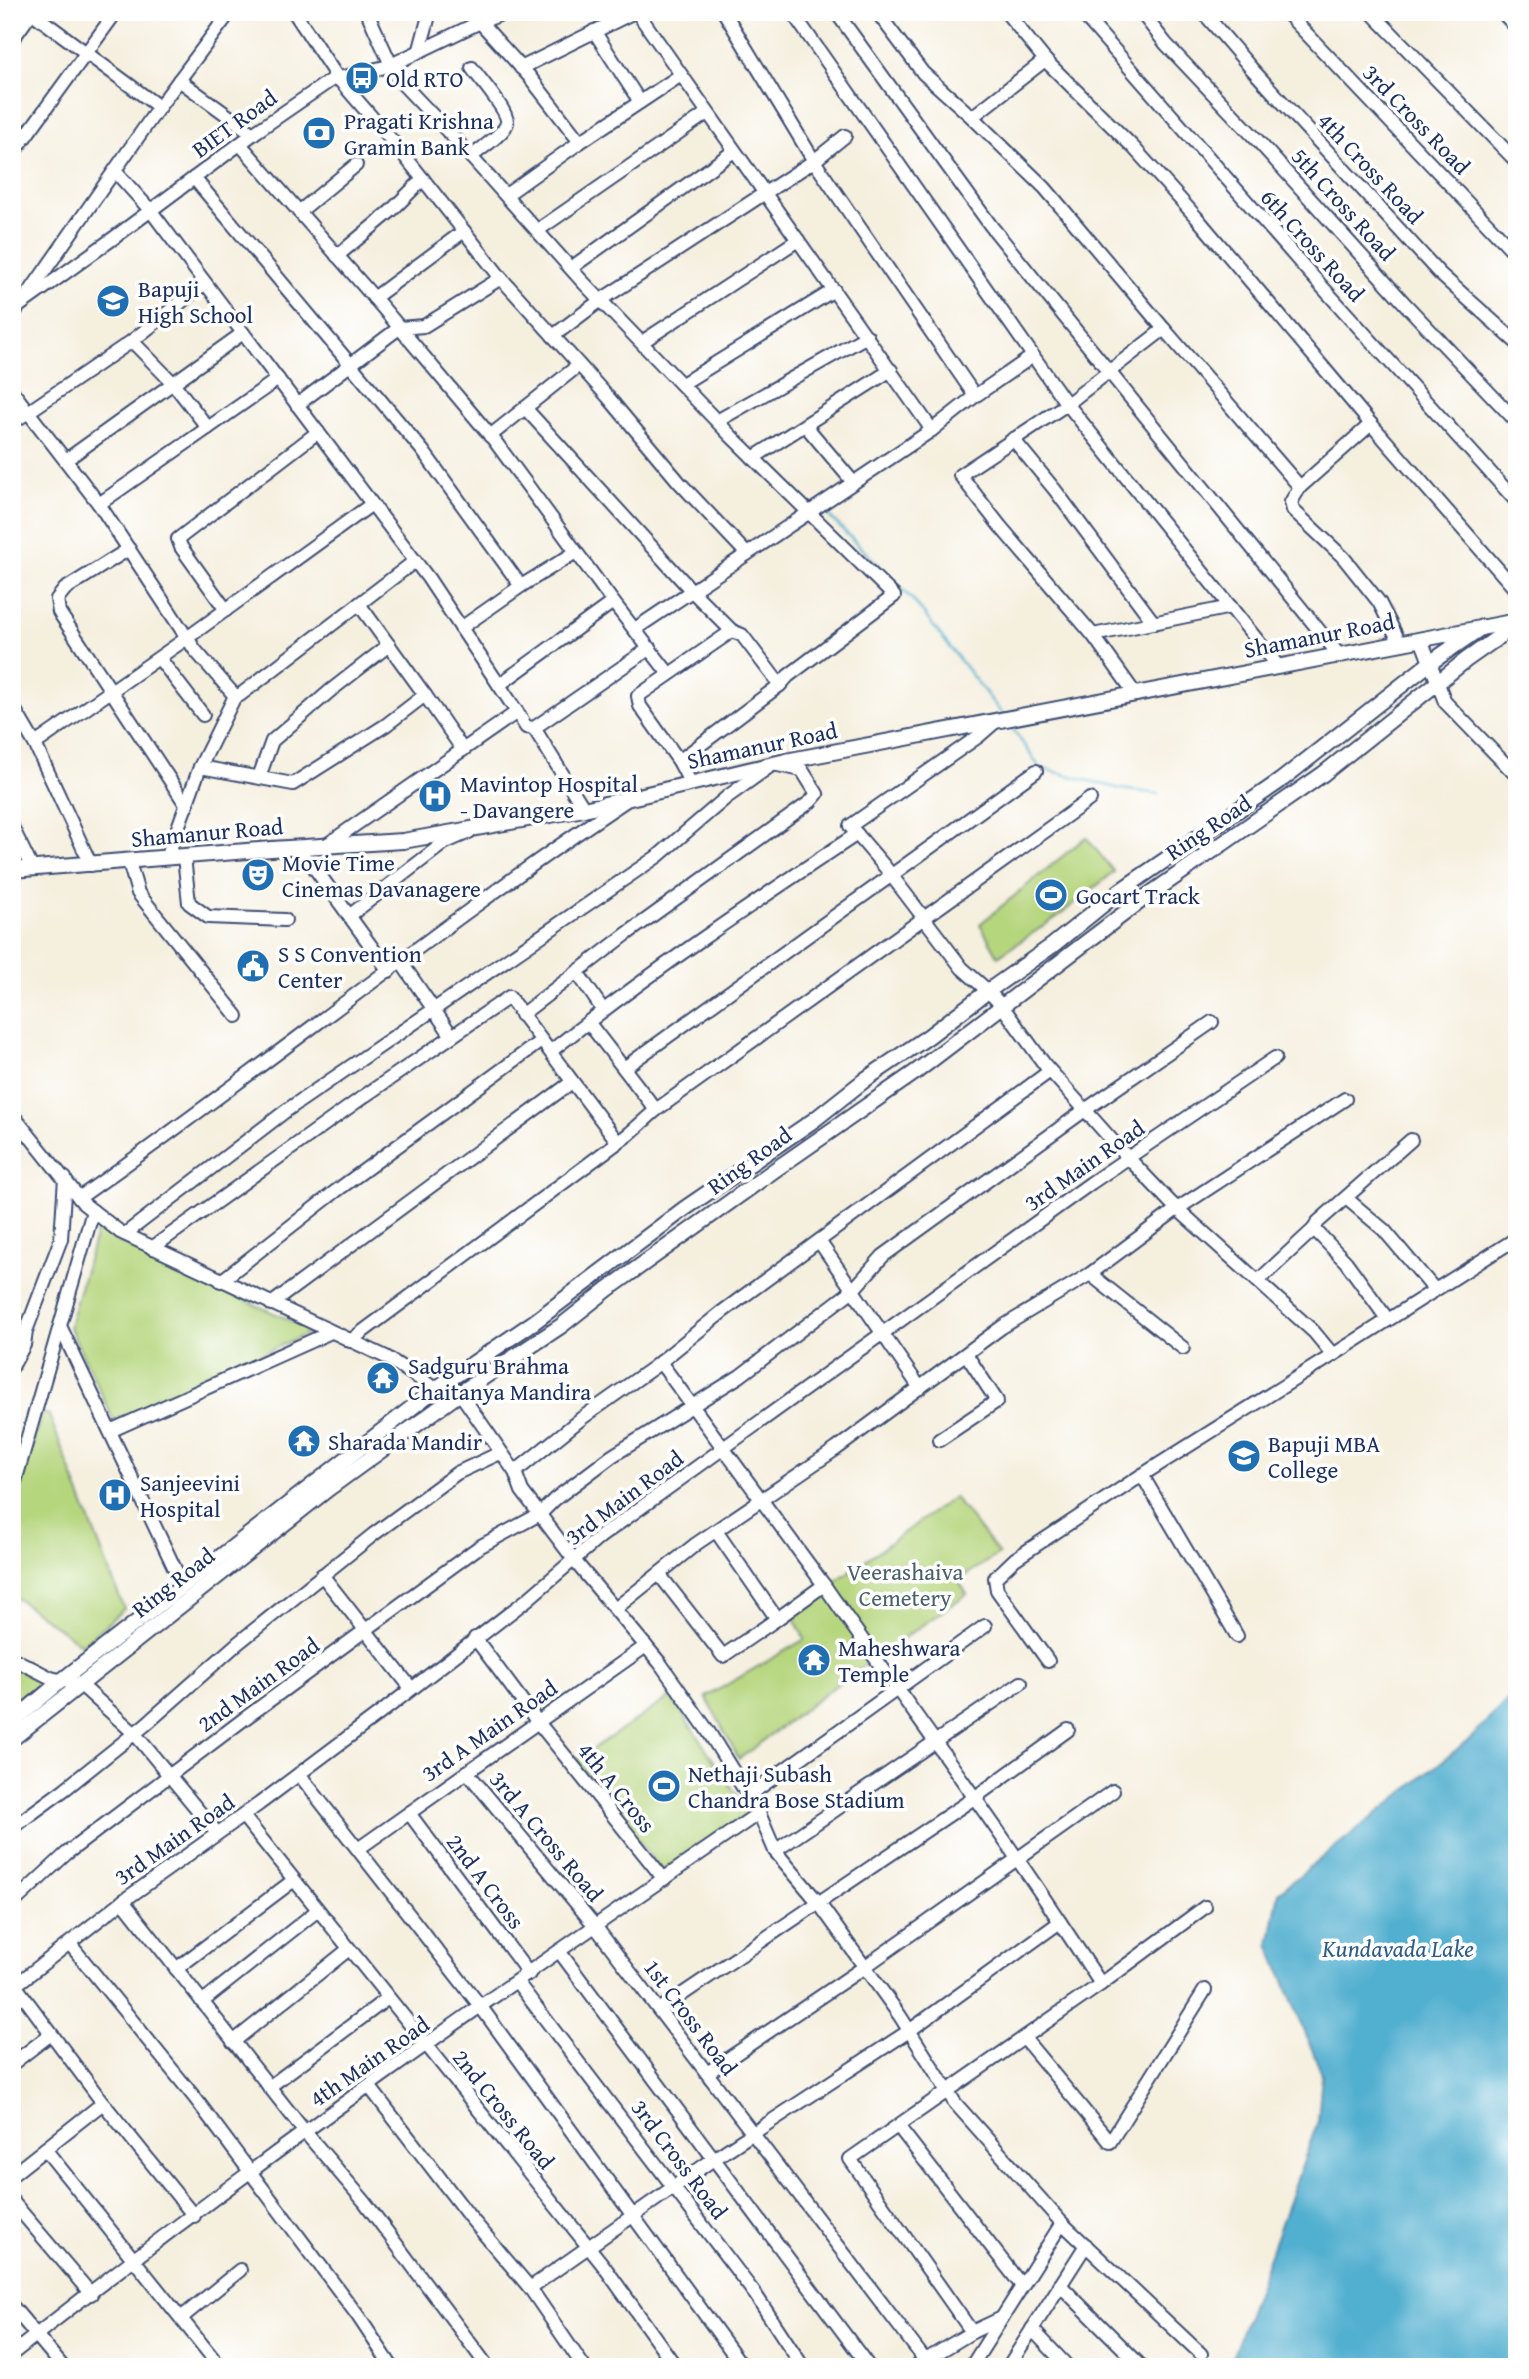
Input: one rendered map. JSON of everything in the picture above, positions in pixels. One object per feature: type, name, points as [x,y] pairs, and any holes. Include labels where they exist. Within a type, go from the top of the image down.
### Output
[{"type":"main road","name":"Shamanur Road","points":[[12,870],[402,841],[584,810],[774,764],[1278,666],[1482,627],[1515,625]]},
{"type":"main road","name":"Ring Road","points":[[12,1739],[328,1489],[460,1393],[561,1326],[776,1168],[917,1072],[1162,886],[1323,774],[1515,625]]},
{"type":"main road","points":[[1461,642],[1515,625]]},
{"type":"main road","name":"Ring Road","points":[[12,1722],[437,1388],[534,1322],[684,1209],[814,1120],[1053,945],[1120,891],[1280,781],[1430,663],[1482,627]]},
{"type":"street","points":[[12,40],[32,12],[159,107]]},
{"type":"street","points":[[12,155],[116,12]]},
{"type":"street","points":[[14,308],[230,12]]},
{"type":"street","points":[[294,12],[337,77],[423,179],[501,278],[747,554]]},
{"type":"street","points":[[367,12],[397,79],[717,421],[894,596],[679,761]]},
{"type":"street","points":[[420,49],[430,12]]},
{"type":"street","points":[[521,68],[636,12],[932,430]]},
{"type":"street","points":[[742,12],[727,15],[814,161],[975,396]]},
{"type":"street","points":[[792,12],[1067,404],[1278,666]]},
{"type":"street","points":[[836,12],[991,226],[1339,655]]},
{"type":"street","points":[[877,12],[923,73],[1045,188],[1300,486]]},
{"type":"street","points":[[1006,12],[1045,60],[1133,147],[1197,218],[1517,591]]},
{"type":"street","name":"6th Cross Road","points":[[1082,12],[1306,269],[1517,502]]},
{"type":"street","name":"5th Cross Road","points":[[1141,12],[1166,44],[1517,422]]},
{"type":"street","name":"4th Cross Road","points":[[1203,12],[1440,274],[1517,343]]},
{"type":"street","name":"3rd Cross Road","points":[[1286,12],[1517,255]]},
{"type":"street","points":[[1371,12],[1517,162]]},
{"type":"street","points":[[1502,12],[1517,28]]},
{"type":"street","name":"BIET Road","points":[[14,308],[151,211],[253,134],[337,77],[389,66],[420,49],[502,13]]},
{"type":"street","points":[[480,22],[580,142]]},
{"type":"street","points":[[594,31],[640,102]]},
{"type":"street","points":[[972,117],[1045,60]]},
{"type":"street","points":[[471,157],[507,125],[507,119],[499,104],[472,68]]},
{"type":"street","points":[[506,195],[681,75]]},
{"type":"street","points":[[179,80],[253,134]]},
{"type":"street","points":[[538,230],[707,113]]},
{"type":"street","points":[[553,336],[601,300],[814,161],[845,136]]},
{"type":"street","points":[[240,144],[490,436],[669,674]]},
{"type":"street","points":[[571,268],[734,151]]},
{"type":"street","points":[[299,212],[356,165]]},
{"type":"street","points":[[116,171],[151,211],[415,561],[526,727],[534,728],[650,648]]},
{"type":"street","points":[[194,178],[423,451],[521,586]]},
{"type":"street","points":[[337,256],[391,211],[423,179]]},
{"type":"street","points":[[374,298],[464,231]]},
{"type":"street","points":[[642,342],[798,240]]},
{"type":"street","points":[[297,405],[399,328],[424,326],[501,278]]},
{"type":"street","points":[[12,423],[132,341],[205,283]]},
{"type":"street","points":[[682,384],[834,290]]},
{"type":"street","points":[[1136,695],[1093,635],[960,475],[1067,404],[1164,330]]},
{"type":"street","points":[[66,460],[243,333]]},
{"type":"street","points":[[717,421],[867,336]]},
{"type":"street","points":[[132,341],[173,383],[208,428]]},
{"type":"street","points":[[635,629],[932,430],[1033,356]]},
{"type":"street","points":[[490,436],[579,365]]},
{"type":"street","points":[[753,458],[891,370]]},
{"type":"street","points":[[99,504],[278,379]]},
{"type":"street","points":[[12,391],[99,504],[187,638],[235,696]]},
{"type":"street","points":[[524,408],[692,591],[732,631],[742,635],[780,685]]},
{"type":"street","points":[[1371,424],[1300,486],[1290,502],[1293,510],[1343,557],[1379,603],[1400,643]]},
{"type":"street","points":[[805,425],[853,482]]},
{"type":"street","points":[[226,610],[178,539],[318,432]]},
{"type":"street","points":[[1013,439],[1055,489],[1154,622]]},
{"type":"street","points":[[35,744],[372,504]]},
{"type":"street","points":[[129,549],[65,589],[57,599],[59,612],[187,806]]},
{"type":"street","points":[[461,628],[576,552]]},
{"type":"street","points":[[166,858],[201,766],[235,696],[240,695],[415,561]]},
{"type":"street","points":[[499,685],[613,602]]},
{"type":"street","points":[[359,604],[463,750]]},
{"type":"street","points":[[1093,635],[1231,607]]},
{"type":"street","points":[[691,784],[679,761],[639,706],[638,696],[732,631]]},
{"type":"street","points":[[1421,639],[1445,702],[1517,776]]},
{"type":"street","points":[[259,777],[272,741],[389,645]]},
{"type":"street","points":[[159,658],[203,716]]},
{"type":"street","points":[[201,766],[293,783],[386,725],[425,695]]},
{"type":"street","points":[[12,705],[35,744],[91,865]]},
{"type":"street","points":[[325,846],[517,712]]},
{"type":"street","points":[[1002,721],[850,826],[962,968],[1002,1006],[1050,1071],[1128,1158],[1177,1209],[1314,1332],[1333,1354]]},
{"type":"street","points":[[534,728],[584,810]]},
{"type":"street","points":[[125,1234],[287,1110],[658,856],[727,797],[774,764],[802,770],[817,794],[810,802],[521,1015]]},
{"type":"street","points":[[624,1068],[1036,771]]},
{"type":"street","points":[[79,1198],[521,872],[630,798]]},
{"type":"street","points":[[350,1340],[656,1110],[1090,799]]},
{"type":"street","points":[[12,827],[32,868]]},
{"type":"street","points":[[349,916],[444,844],[480,827]]},
{"type":"street","points":[[551,1051],[603,1010],[759,899],[857,834]]},
{"type":"street","points":[[293,848],[311,863],[389,971]]},
{"type":"street","points":[[184,857],[189,903],[208,917],[285,920]]},
{"type":"street","points":[[129,862],[138,893],[237,1016]]},
{"type":"street","points":[[401,962],[452,1036]]},
{"type":"street","points":[[577,972],[603,1010]]},
{"type":"street","points":[[152,1248],[363,1097],[509,997],[617,1141]]},
{"type":"street","points":[[588,1021],[656,1110]]},
{"type":"street","name":"2nd Main Road","points":[[12,1904],[67,1853],[479,1547],[540,1514],[555,1499],[612,1456],[740,1376],[853,1290],[883,1256],[1212,1021]]},
{"type":"street","points":[[221,1281],[336,1191],[541,1041]]},
{"type":"street","name":"3rd Main Road","points":[[14,1987],[122,1901],[243,1816],[411,1688],[575,1560],[600,1537],[840,1362],[882,1335],[933,1295],[1275,1058]]},
{"type":"street","points":[[515,1472],[722,1312],[1050,1071]]},
{"type":"street","points":[[271,1304],[572,1082]]},
{"type":"street","points":[[615,1609],[716,1531],[1002,1327],[1090,1274],[1177,1209],[1345,1099]]},
{"type":"street","points":[[12,1114],[79,1198],[125,1234],[386,1357],[442,1393],[460,1393],[515,1472],[522,1492],[646,1646],[708,1731],[759,1813],[775,1851],[818,1902],[909,2031],[955,2103],[1062,2222],[1201,2354]]},
{"type":"street","points":[[1258,1281],[1314,1229],[1318,1222],[1410,1140]]},
{"type":"street","points":[[12,1367],[18,1342],[26,1332],[61,1239],[65,1178]]},
{"type":"street","points":[[1346,1198],[1384,1230],[1435,1290]]},
{"type":"street","points":[[12,1492],[93,1211]]},
{"type":"street","points":[[1314,1229],[1346,1262],[1388,1320]]},
{"type":"street","points":[[1048,1661],[997,1590],[995,1578],[1016,1559],[1142,1475],[1517,1238]]},
{"type":"street","points":[[819,1241],[920,1388]]},
{"type":"street","points":[[1090,1274],[1182,1348]]},
{"type":"street","points":[[60,1326],[183,1586]]},
{"type":"street","points":[[110,1431],[331,1332]]},
{"type":"street","points":[[939,1440],[998,1401],[966,1354]]},
{"type":"street","points":[[660,1362],[824,1585],[896,1690],[1018,1858],[1101,1984]]},
{"type":"street","points":[[12,1828],[135,1734],[238,1643],[322,1575],[457,1473],[500,1453]]},
{"type":"street","points":[[1142,1475],[1237,1636]]},
{"type":"street","points":[[716,1531],[778,1619]]},
{"type":"street","points":[[659,1574],[723,1656],[824,1585]]},
{"type":"street","points":[[322,1575],[411,1688]]},
{"type":"street","points":[[748,1796],[985,1626]]},
{"type":"street","name":"4th A Cross","points":[[475,1638],[537,1721],[663,1878]]},
{"type":"street","name":"3rd A Main Road","points":[[358,1849],[646,1646]]},
{"type":"street","points":[[12,1658],[61,1681],[81,1685],[135,1734],[218,1833]]},
{"type":"street","points":[[775,1851],[1021,1683]]},
{"type":"street","points":[[659,2010],[974,1798],[1068,1730]]},
{"type":"street","name":"3rd A Cross Road","points":[[467,1772],[595,1926]]},
{"type":"street","points":[[299,1774],[481,2007],[743,2367]]},
{"type":"street","points":[[708,2073],[863,1968],[1113,1791]]},
{"type":"street","name":"2nd A Cross","points":[[409,1813],[528,1974]]},
{"type":"street","name":"4th Main Road","points":[[12,2354],[305,2132],[759,1813]]},
{"type":"street","name":"2nd Cross Road","points":[[243,1816],[588,2246],[676,2367]]},
{"type":"street","points":[[176,1969],[294,1880]]},
{"type":"street","points":[[122,1901],[305,2132],[364,2201],[488,2367]]},
{"type":"street","points":[[972,2332],[850,2159],[1024,2039],[1205,1907]]},
{"type":"street","points":[[202,2002],[318,1910]]},
{"type":"street","points":[[530,2288],[715,2158],[909,2031],[1060,1922]]},
{"type":"street","name":"1st Cross Road","points":[[595,1926],[753,2133],[919,2363]]},
{"type":"street","points":[[70,1944],[195,2098],[358,2316],[392,2367]]},
{"type":"street","points":[[233,2042],[349,1949]]},
{"type":"street","points":[[559,1951],[869,2367]]},
{"type":"street","name":"3rd Cross Road","points":[[517,1982],[755,2294],[803,2367]]},
{"type":"street","points":[[14,1987],[194,2216]]},
{"type":"street","points":[[1024,2039],[1110,2142],[1205,1990]]},
{"type":"street","points":[[269,2087],[388,1998]]},
{"type":"street","points":[[12,2064],[51,2034]]},
{"type":"street","points":[[369,2086],[468,2216],[530,2288],[584,2367]]},
{"type":"street","points":[[12,2175],[103,2103]]},
{"type":"street","points":[[898,2126],[1022,2286]]},
{"type":"street","points":[[45,2149],[220,2367]]},
{"type":"street","points":[[12,2201],[91,2294]]},
{"type":"street","points":[[971,2367],[1062,2222]]},
{"type":"street","points":[[1008,2367],[1086,2245]]},
{"type":"street","points":[[181,2318],[240,2270]]},
{"type":"street","points":[[1060,2285],[1142,2367]]},
{"type":"street","points":[[12,2306],[63,2367]]},
{"type":"street","points":[[919,2363],[1002,2318]]},
{"type":"street","points":[[1032,2329],[1068,2367]]},
{"type":"green space","name":"Gocart Track","points":[[1086,837],[1114,872],[1057,917],[998,956],[980,924]]},
{"type":"green space","points":[[97,1229],[119,1242],[313,1331],[114,1421],[69,1326]]},
{"type":"green space","points":[[42,1413],[49,1415],[124,1609],[82,1645],[12,1595],[12,1515]]},
{"type":"green space","name":"Veerashaiva Cemetery","points":[[954,1497],[999,1554],[958,1580],[967,1594],[839,1683],[739,1759],[706,1697],[805,1639],[791,1613]]},
{"type":"green space","points":[[12,1664],[43,1686],[12,1712]]},
{"type":"green space","name":"Nethaji Subash Chandra Bose Stadium","points":[[671,1697],[749,1813],[662,1871],[576,1760]]},
{"type":"water","name":"Kundavada Lake","points":[[1517,1690],[1517,2367],[1229,2367],[1318,2121],[1322,2074],[1269,1944],[1279,1892],[1471,1738]]},
{"type":"waterway","points":[[827,514],[913,600],[1002,714]]},
{"type":"waterway","points":[[1008,722],[1040,768],[1121,789],[1158,794]]},
{"type":"place","name":"Old RTO","points":[[362,78]]},
{"type":"place","name":"Pragati Krishna Gramin Bank","points":[[319,133]]},
{"type":"place","name":"Bapuji High School","points":[[113,301]]},
{"type":"place","name":"Mavintop Hospital - Davangere","points":[[435,796]]},
{"type":"place","name":"Movie Time Cinemas Davanagere","points":[[258,875]]},
{"type":"place","name":"Gocart Track","points":[[1051,895]]},
{"type":"place","name":"S S Convention Center","points":[[253,966]]},
{"type":"place","name":"Sadguru Brahma Chaitanya Mandira","points":[[383,1378]]},
{"type":"place","name":"Sharada Mandir","points":[[304,1441]]},
{"type":"place","name":"Bapuji MBA College","points":[[1244,1456]]},
{"type":"place","name":"Sanjeevini Hospital","points":[[115,1495]]},
{"type":"place","name":"Maheshwara Temple","points":[[814,1660]]},
{"type":"place","name":"Nethaji Subash Chandra Bose Stadium","points":[[664,1786]]}]
